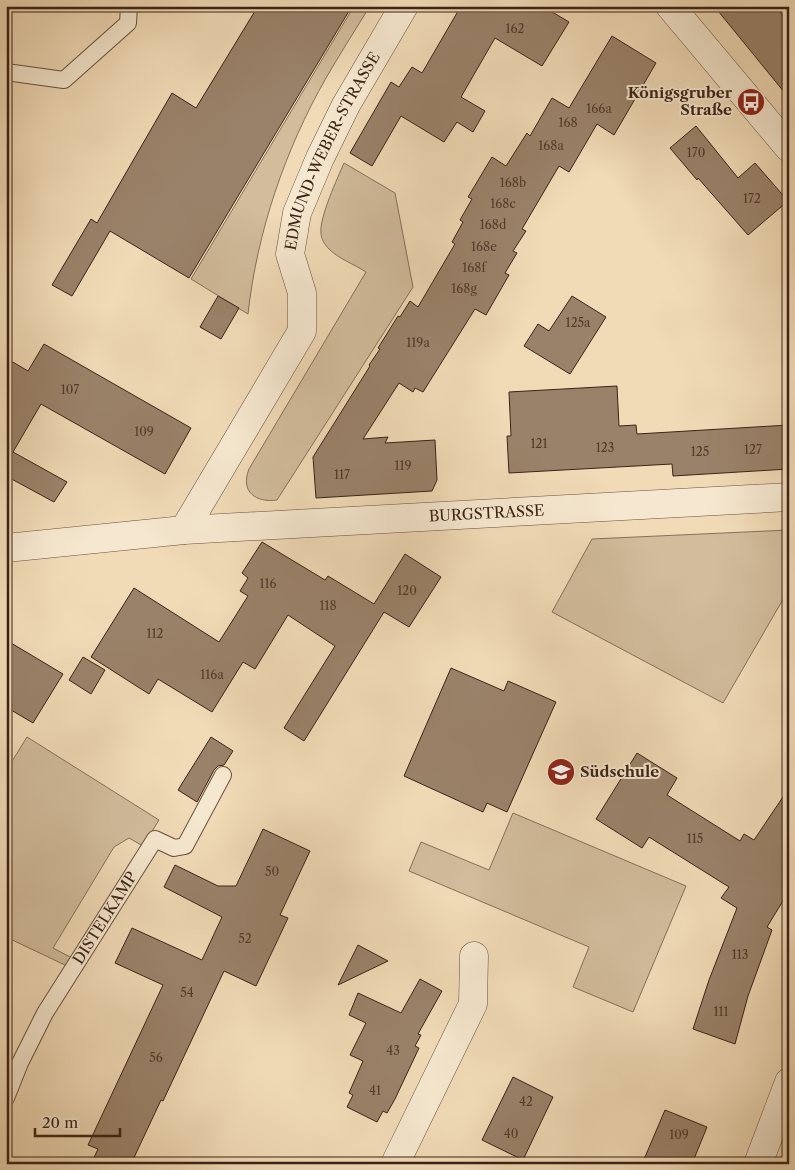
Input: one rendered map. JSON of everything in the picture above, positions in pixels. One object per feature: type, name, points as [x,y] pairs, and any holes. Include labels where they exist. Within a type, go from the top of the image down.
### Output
[{"type":"street","name":"EDMUND-WEBER-STRASSE","points":[[184,530],[302,331],[302,293],[290,254],[297,213],[320,158],[346,105],[404,6]]},
{"type":"street","points":[[670,6],[789,148]]},
{"type":"street","name":"BURGSTRASSE","points":[[6,548],[184,530],[789,497]]},
{"type":"street","points":[[394,1164],[473,1004],[474,956]]},
{"type":"street","points":[[758,1164],[789,1082]]},
{"type":"lane","points":[[6,72],[64,80],[128,24],[129,6]]},
{"type":"lane","name":"DISTELKAMP","points":[[6,1098],[20,1063],[45,1013],[155,839],[174,848],[185,846],[223,776]]},
{"type":"shaded area","points":[[354,6],[370,6],[311,105],[286,163],[275,192],[258,253],[248,314],[191,279]]},
{"type":"shaded area","points":[[344,163],[395,193],[413,287],[277,500],[262,500],[248,490],[247,477],[249,469],[366,272],[333,253],[322,240],[321,226],[323,218]]},
{"type":"shaded area","points":[[789,530],[789,589],[723,703],[552,612],[592,539]]},
{"type":"shaded area","points":[[27,737],[159,820],[143,846],[129,838],[114,847],[53,948],[72,958],[67,966],[6,937],[6,771]]},
{"type":"shaded area","points":[[513,813],[686,886],[633,1012],[573,987],[589,947],[409,871],[421,842],[489,870]]},
{"type":"building","points":[[258,6],[352,6],[189,278],[110,231],[72,296],[52,285],[91,219],[97,223],[172,93],[196,108]]},
{"type":"building","points":[[461,6],[542,6],[569,22],[542,66],[495,38],[461,97],[485,111],[473,132],[457,122],[444,142],[401,116],[372,166],[350,153],[391,82],[399,87],[412,67],[422,73]]},
{"type":"building","points":[[714,6],[775,6],[789,23],[789,98]]},
{"type":"building","points":[[612,36],[656,63],[614,135],[597,124],[569,172],[559,166],[522,229],[526,231],[513,251],[517,253],[505,273],[509,275],[486,315],[475,309],[423,392],[415,388],[413,392],[399,383],[363,439],[388,437],[385,443],[435,440],[437,480],[432,491],[316,498],[313,457],[370,366],[380,349],[378,348],[398,316],[400,317],[410,301],[418,307],[455,244],[452,242],[463,222],[460,220],[472,199],[468,197],[492,157],[506,166],[527,133],[530,136],[552,98],[569,108]]},
{"type":"building","points":[[696,126],[738,178],[755,163],[788,201],[748,235],[670,148]]},
{"type":"building","points":[[218,296],[239,308],[221,339],[200,327]]},
{"type":"building","points":[[572,296],[606,317],[570,374],[524,346],[538,324],[549,331]]},
{"type":"building","points":[[44,344],[191,428],[165,474],[41,404],[13,452],[67,482],[54,502],[6,476],[6,358],[28,371]]},
{"type":"building","points":[[617,386],[619,426],[636,425],[637,434],[789,425],[789,469],[673,476],[672,464],[509,473],[507,436],[511,436],[509,392]]},
{"type":"building","points":[[262,542],[325,580],[328,576],[374,604],[405,554],[441,577],[409,627],[384,612],[304,741],[284,728],[335,646],[288,615],[255,669],[243,662],[212,712],[158,679],[149,694],[91,657],[134,588],[219,642],[248,596],[240,591],[248,578],[242,573]]},
{"type":"building","points":[[6,640],[63,674],[33,723],[6,707]]},
{"type":"building","points":[[83,657],[105,670],[91,694],[69,680]]},
{"type":"building","points":[[451,668],[504,691],[508,681],[556,702],[507,812],[487,803],[483,812],[404,776]]},
{"type":"building","points":[[211,737],[233,751],[224,765],[218,766],[214,770],[197,802],[178,790]]},
{"type":"building","points":[[637,753],[677,778],[667,795],[740,841],[744,834],[754,840],[789,788],[789,891],[767,927],[772,930],[748,996],[735,1044],[693,1029],[709,980],[737,908],[721,898],[729,887],[649,837],[642,848],[596,819]]},
{"type":"building","points":[[263,829],[310,851],[280,915],[288,918],[256,986],[224,971],[131,1164],[91,1164],[98,1149],[88,1145],[163,985],[115,963],[132,928],[202,960],[222,917],[164,887],[175,865],[218,886],[236,886]]},
{"type":"building","points":[[358,945],[388,961],[338,985]]},
{"type":"building","points":[[420,979],[442,991],[418,1034],[421,1035],[415,1046],[419,1048],[395,1099],[387,1113],[383,1111],[377,1122],[347,1107],[353,1095],[349,1093],[363,1061],[350,1055],[366,1023],[349,1015],[358,993],[401,1013]]},
{"type":"building","points":[[513,1077],[553,1097],[523,1160],[482,1140]]},
{"type":"building","points":[[665,1110],[707,1127],[692,1164],[642,1164]]},
{"type":"place","name":"Königsgruber Straße","points":[[751,102]]},
{"type":"place","name":"Südschule","points":[[561,772]]}]
